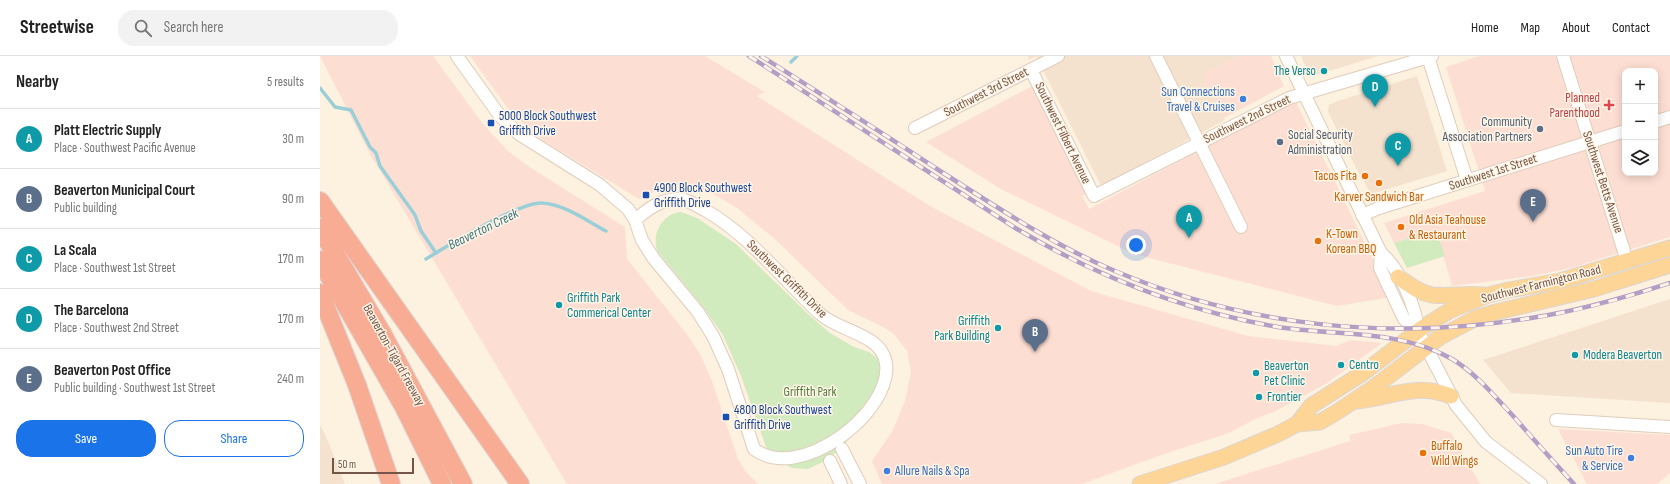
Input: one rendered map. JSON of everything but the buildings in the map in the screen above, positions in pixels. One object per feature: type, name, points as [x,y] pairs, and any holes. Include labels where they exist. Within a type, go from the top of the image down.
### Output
[{"type":"highway","points":[[320,201],[520,484]]},
{"type":"highway","name":"Beaverton-Tigard Freeway","points":[[320,228],[382,333],[462,484]]},
{"type":"highway","name":"Beaverton-Tigard Freeway","points":[[320,260],[404,407],[442,484]]},
{"type":"highway","points":[[320,293],[357,385],[390,484]]},
{"type":"main road","name":"Southwest Farmington Road","points":[[1297,424],[1311,406],[1363,373],[1418,331],[1449,311],[1488,295],[1560,281],[1628,262],[1670,248]]},
{"type":"main road","name":"Southwest Farmington Road","points":[[1297,424],[1320,422],[1354,401],[1426,347],[1449,332],[1476,318],[1594,289],[1670,265]]},
{"type":"main road","points":[[1398,277],[1414,288],[1431,295],[1467,293],[1488,295]]},
{"type":"main road","points":[[1354,401],[1374,400],[1416,389],[1429,390],[1451,396]]},
{"type":"main road","points":[[1140,484],[1224,457],[1278,434],[1297,424]]},
{"type":"street","points":[[457,56],[500,116],[519,134],[600,185],[622,203],[635,220],[642,240],[654,258],[698,312],[713,336],[728,369],[754,449],[762,460],[773,469]]},
{"type":"street","name":"Southwest 3rd Street","points":[[915,128],[1058,56]]},
{"type":"street","points":[[1156,56],[1241,228]]},
{"type":"street","points":[[1286,56],[1381,253],[1391,262],[1416,313],[1418,331],[1451,396],[1463,414],[1486,442],[1541,484]]},
{"type":"street","name":"Southwest Betts Avenue","points":[[1563,56],[1628,262]]},
{"type":"street","points":[[1430,57],[1467,180]]},
{"type":"street","name":"Southwest 2nd Street","points":[[1094,196],[1289,98],[1430,57]]},
{"type":"street","name":"Southwest Filbert Avenue","points":[[1031,70],[1094,196]]},
{"type":"street","points":[[1658,121],[1670,117]]},
{"type":"street","name":"Southwest 1st Street","points":[[1362,215],[1379,208],[1622,132]]},
{"type":"street","name":"Southwest Griffith Drive","points":[[635,220],[646,210],[667,200],[680,199],[691,202],[720,219],[745,238],[821,315],[843,329],[874,342],[880,347],[885,358],[886,370],[881,391],[875,406],[862,426],[842,449],[830,461],[819,468]]},
{"type":"street","points":[[1381,253],[1380,268],[1404,319],[1418,331]]},
{"type":"street","points":[[1556,420],[1670,427]]},
{"type":"street","points":[[842,449],[860,484]]},
{"type":"street","points":[[830,461],[841,484]]},
{"type":"shaded area","points":[[320,56],[433,56],[483,124],[509,152],[531,168],[625,227],[627,259],[686,333],[700,354],[712,381],[738,459],[745,471],[758,484],[567,484],[370,154]]},
{"type":"shaded area","points":[[470,56],[705,56],[765,92],[757,96],[930,206],[1091,291],[1248,336],[1336,346],[1351,340],[1382,343],[1327,383],[1274,412],[1255,419],[1229,433],[1161,455],[1082,484],[882,484],[872,461],[892,432],[905,401],[911,372],[907,351],[894,334],[848,310],[776,240],[737,208],[710,192],[691,185],[670,185],[659,188],[643,199],[639,199],[544,141],[528,128],[507,107]]},
{"type":"shaded area","points":[[1028,56],[1036,56],[1029,60]]},
{"type":"shaded area","points":[[1036,56],[1239,56],[1203,75],[1225,120],[1101,186]]},
{"type":"shaded area","points":[[1239,56],[1271,56],[1284,86],[1224,118],[1203,75]]},
{"type":"shaded area","name":"The Verso","points":[[1301,56],[1378,56],[1313,76],[1308,72]]},
{"type":"shaded area","points":[[1479,56],[1670,56],[1670,237],[1571,268],[1532,276],[1452,286],[1436,230],[1394,243],[1384,223],[1485,191],[1446,67]]},
{"type":"shaded area","points":[[1417,76],[1447,171],[1371,194],[1356,168],[1328,112],[1329,105]]},
{"type":"shaded area","points":[[1034,85],[1088,193],[1082,196],[1089,209],[1295,100],[1391,297],[1337,306],[1134,254],[1001,189],[926,142]]},
{"type":"shaded area","name":"Modera Beaverton","points":[[1670,299],[1670,403],[1511,393],[1483,360]]},
{"type":"shaded area","points":[[1402,423],[1422,424],[1451,433],[1480,484],[1215,484],[1350,441],[1350,435]]},
{"type":"shaded area","points":[[320,425],[325,434],[345,484],[320,484]]},
{"type":"shaded area","points":[[1558,429],[1670,435],[1670,473],[1657,484],[1587,484]]},
{"type":"green space","name":"Griffith Park","points":[[681,212],[697,218],[736,244],[810,316],[830,333],[854,347],[869,352],[878,359],[882,374],[858,429],[839,450],[827,460],[808,469],[792,468],[778,461],[767,450],[741,376],[723,335],[703,307],[658,252],[656,239],[660,226],[669,216]]},
{"type":"green space","points":[[1436,230],[1445,256],[1407,268],[1394,243]]},
{"type":"waterway","points":[[791,62],[797,56]]},
{"type":"waterway","points":[[320,88],[335,107],[351,110],[370,147],[376,153],[380,166],[415,215],[421,231],[436,253]]},
{"type":"waterway","name":"Beaverton Creek","points":[[426,259],[484,225],[532,204],[542,203],[559,206],[606,231]]},
{"type":"railway","points":[[749,56],[1017,229],[1111,277],[1176,302],[1209,312],[1278,327],[1389,338],[1432,349],[1452,359],[1470,372],[1485,386],[1574,484]]},
{"type":"railway","points":[[761,56],[940,171],[1047,237],[1092,261],[1115,271],[1165,290],[1216,305],[1268,317],[1320,324],[1373,328],[1426,328],[1478,325],[1566,312],[1601,304],[1670,283]]},
{"type":"place","name":"The Verso","points":[[1324,71]]},
{"type":"place","name":"Sun Connections Travel & Cruises","points":[[1243,99]]},
{"type":"place","name":"Planned Parenthood","points":[[1609,105]]},
{"type":"place","name":"The Barcelona","points":[[1375,107]]},
{"type":"place","name":"5000 Block Southwest Griffith Drive","points":[[491,123]]},
{"type":"place","name":"Community Association Partners","points":[[1540,129]]},
{"type":"place","name":"Social Security Administration","points":[[1280,142]]},
{"type":"place","name":"La Scala","points":[[1398,166]]},
{"type":"place","name":"Tacos Fita","points":[[1365,176]]},
{"type":"place","name":"Karver Sandwich Bar","points":[[1379,183]]},
{"type":"place","name":"4900 Block Southwest Griffith Drive","points":[[646,195]]},
{"type":"place","name":"Beaverton Post Office","points":[[1533,222]]},
{"type":"place","name":"Old Asia Teahouse & Restaurant","points":[[1401,227]]},
{"type":"place","name":"Platt Electric Supply","points":[[1189,238]]},
{"type":"place","name":"K-Town Korean BBQ","points":[[1318,241]]},
{"type":"place","name":"Griffith Park Commerical Center","points":[[559,305]]},
{"type":"place","name":"Griffith Park Building","points":[[998,328]]},
{"type":"place","name":"Beaverton Municipal Court","points":[[1035,352]]},
{"type":"place","name":"Modera Beaverton","points":[[1575,355]]},
{"type":"place","name":"Centro","points":[[1341,365]]},
{"type":"place","name":"Beaverton Pet Clinic","points":[[1256,373]]},
{"type":"place","name":"Frontier","points":[[1259,397]]},
{"type":"place","name":"4800 Block Southwest Griffith Drive","points":[[726,417]]},
{"type":"place","name":"Buffalo Wild Wings","points":[[1423,453]]},
{"type":"place","name":"Sun Auto Tire & Service","points":[[1631,458]]},
{"type":"place","name":"Allure Nails & Spa","points":[[887,471]]}]
